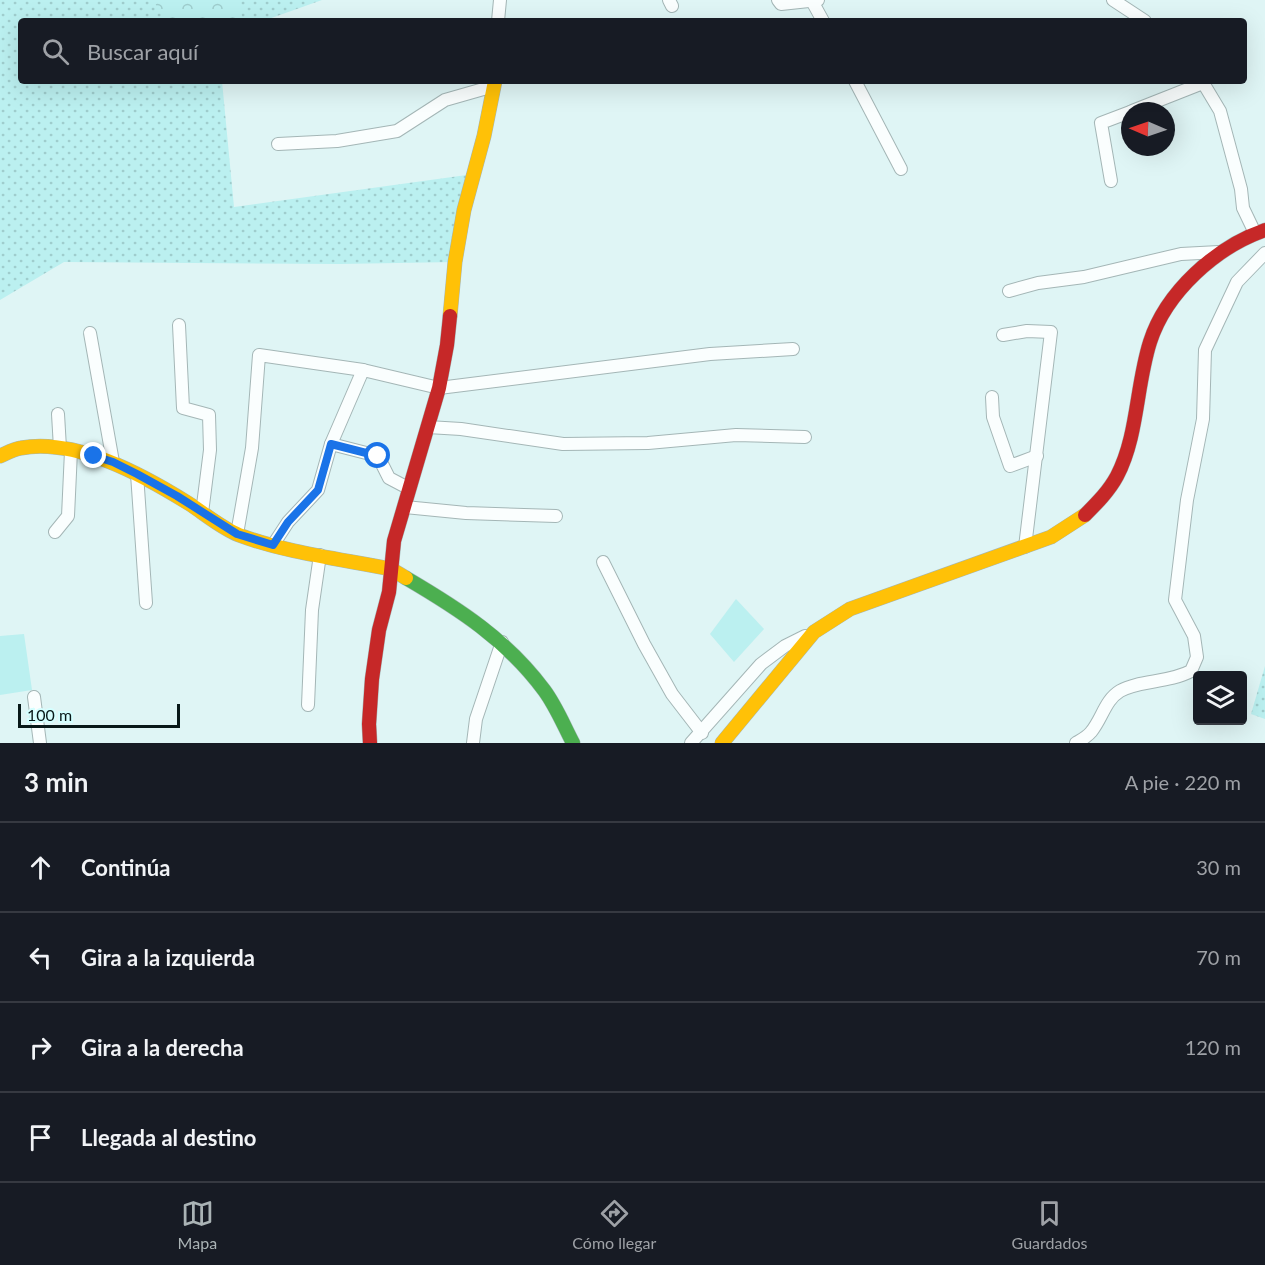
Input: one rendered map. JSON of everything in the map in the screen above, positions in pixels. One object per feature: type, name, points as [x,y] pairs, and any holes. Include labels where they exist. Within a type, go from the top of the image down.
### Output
[{"type":"main road","points":[[370,743],[372,679],[379,630],[389,592],[394,541],[439,388],[447,345],[454,267],[462,220],[494,84]]},
{"type":"main road","points":[[722,743],[814,632],[850,609],[876,598],[1025,547],[1070,527],[1106,494],[1128,451],[1142,375],[1150,341],[1157,326],[1183,286],[1223,252],[1260,231]]},
{"type":"main road","points":[[0,456],[20,448],[48,446],[113,462],[177,496],[237,534],[273,545],[391,569],[456,606],[502,642],[545,691],[573,743]]},
{"type":"street","points":[[498,18],[500,0]]},
{"type":"street","points":[[778,0],[781,4],[815,1],[822,18]]},
{"type":"street","points":[[1113,0],[1140,18]]},
{"type":"street","points":[[278,144],[337,141],[397,131],[445,100],[494,84]]},
{"type":"street","points":[[857,84],[901,169]]},
{"type":"street","points":[[1153,102],[1198,84]]},
{"type":"street","points":[[1204,84],[1220,111],[1243,208],[1260,231]]},
{"type":"street","points":[[1111,181],[1101,123],[1121,115]]},
{"type":"street","points":[[1009,291],[1038,283],[1083,277],[1181,254],[1223,252]]},
{"type":"street","points":[[1076,743],[1089,735],[1100,720],[1109,699],[1122,690],[1179,678],[1191,671],[1197,657],[1194,636],[1175,600],[1180,541],[1203,419],[1205,350],[1237,282],[1265,253]]},
{"type":"street","points":[[179,325],[183,408],[209,415],[210,450],[202,513]]},
{"type":"street","points":[[1003,335],[1027,331],[1052,332],[1025,547]]},
{"type":"street","points":[[90,333],[113,462]]},
{"type":"street","points":[[237,534],[252,448],[258,355],[363,370],[439,388],[699,355],[793,349]]},
{"type":"street","points":[[273,545],[288,522],[318,490],[331,444],[363,370]]},
{"type":"street","points":[[992,397],[993,417],[1010,466],[1037,456]]},
{"type":"street","points":[[55,532],[68,516],[65,450],[58,414]]},
{"type":"street","points":[[428,427],[461,429],[563,444],[648,443],[736,435],[805,437]]},
{"type":"street","points":[[331,444],[378,456],[389,478],[408,488]]},
{"type":"street","points":[[137,474],[146,603]]},
{"type":"street","points":[[405,507],[466,513],[556,516]]},
{"type":"street","points":[[308,705],[312,610],[320,555]]},
{"type":"street","points":[[603,562],[672,694],[702,733]]},
{"type":"street","points":[[691,743],[761,664],[784,646],[814,632]]},
{"type":"street","points":[[473,743],[476,719],[502,642]]},
{"type":"street","points":[[34,697],[40,743]]},
{"type":"green space","points":[[0,0],[322,0],[271,18],[18,18],[18,84],[222,84],[234,207],[474,174],[455,262],[340,264],[64,262],[0,300]]},
{"type":"green space","points":[[154,0],[238,0],[242,18],[167,18],[159,12]]},
{"type":"green space","points":[[736,599],[764,629],[734,662],[710,634]]},
{"type":"green space","points":[[24,634],[32,690],[0,695],[0,636]]},
{"type":"green space","points":[[1265,666],[1265,719],[1251,714]]},
{"type":"traffic: fast","points":[[406,578],[463,614],[514,656],[530,672],[548,696],[573,743]]},
{"type":"traffic: slow","points":[[450,316],[455,262],[464,210],[484,136],[494,84]]},
{"type":"traffic: slow","points":[[0,456],[18,449],[42,446],[64,448],[86,454],[108,461],[151,481],[239,535],[295,551],[391,569],[406,578]]},
{"type":"traffic: slow","points":[[722,743],[814,632],[850,609],[1051,537],[1085,515]]},
{"type":"traffic: jam","points":[[1085,515],[1110,487],[1124,461],[1133,428],[1145,359],[1150,342],[1168,306],[1180,289],[1211,260],[1265,230]]},
{"type":"traffic: jam","points":[[370,743],[372,679],[379,630],[389,592],[394,541],[439,388],[450,316]]},
{"type":"route","points":[[94,456],[113,462],[137,474],[237,534],[273,545],[288,522],[318,490],[331,444],[378,456]]}]
